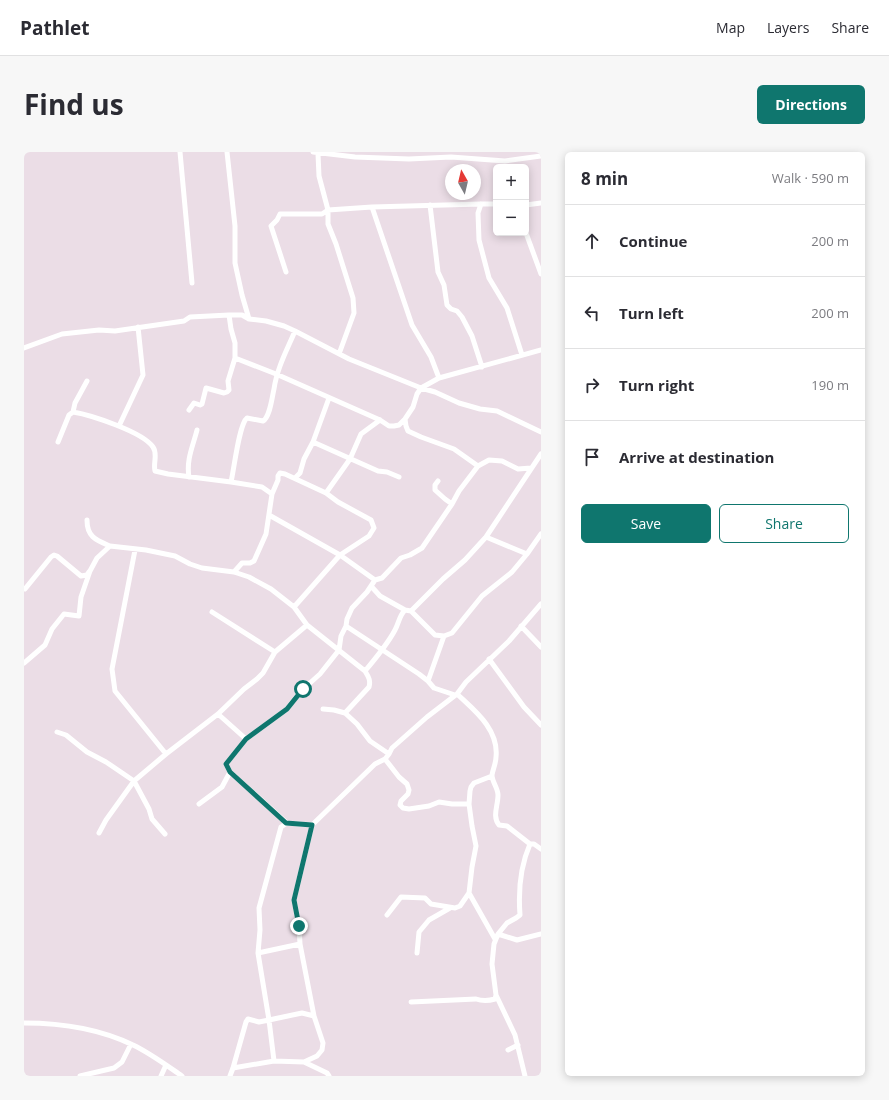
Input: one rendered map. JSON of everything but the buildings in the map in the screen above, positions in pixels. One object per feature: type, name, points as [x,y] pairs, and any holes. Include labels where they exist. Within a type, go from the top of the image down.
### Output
[{"type":"street","points":[[180,152],[192,283]]},
{"type":"street","points":[[227,152],[235,226],[235,263],[249,318]]},
{"type":"street","points":[[339,354],[354,313],[354,305],[336,244],[328,224],[328,210],[319,176],[316,153],[355,157],[409,159],[451,157],[505,161],[541,156]]},
{"type":"street","points":[[529,205],[541,203]]},
{"type":"street","points":[[481,204],[478,213],[479,240],[489,278],[507,308],[522,355]]},
{"type":"street","points":[[286,272],[271,226],[280,214],[322,214],[328,210],[372,207],[493,204]]},
{"type":"street","points":[[430,205],[436,264],[444,285],[447,305],[451,309],[457,311],[462,317],[472,336],[482,366]]},
{"type":"street","points":[[372,207],[412,325],[431,357],[439,378]]},
{"type":"street","points":[[527,236],[541,274]]},
{"type":"street","points":[[189,410],[194,403],[200,405],[202,404],[206,388],[224,392],[229,390],[228,381],[235,358],[236,343],[231,329],[229,315]]},
{"type":"street","points":[[24,348],[62,334],[99,330],[115,331],[184,321],[190,317],[242,315],[295,330],[339,354],[459,403],[480,409],[497,411],[541,432]]},
{"type":"street","points":[[119,426],[143,375],[138,327]]},
{"type":"street","points":[[232,482],[240,433],[244,421],[247,418],[263,421],[267,418],[276,374],[295,330]]},
{"type":"street","points":[[235,358],[276,374],[380,420],[389,426],[394,426],[399,425],[405,419],[413,407],[417,394],[421,388],[439,378],[541,350]]},
{"type":"street","points":[[74,412],[75,403],[87,381]]},
{"type":"street","points":[[295,478],[300,473],[304,459],[313,442],[329,398]]},
{"type":"street","points":[[58,442],[69,415],[74,412],[119,426],[144,439],[153,447],[155,453],[155,471],[189,477],[262,486],[272,494]]},
{"type":"street","points":[[405,419],[408,431],[421,438],[454,449],[478,466]]},
{"type":"street","points":[[326,493],[350,459],[361,434],[380,420]]},
{"type":"street","points":[[189,477],[188,468],[190,448],[197,430]]},
{"type":"street","points":[[313,442],[378,471],[387,472],[399,477]]},
{"type":"street","points":[[411,611],[443,579],[465,560],[486,537],[541,454]]},
{"type":"street","points":[[332,645],[341,636],[352,608],[375,580],[382,578],[401,558],[422,548],[452,504],[459,491],[478,466],[490,460],[502,461],[518,469],[531,468]]},
{"type":"street","points":[[234,572],[242,563],[250,563],[254,561],[266,534],[272,494],[280,473],[295,478],[326,493],[338,502],[371,520],[374,528],[368,536],[340,555],[294,607]]},
{"type":"street","points":[[438,481],[435,486],[435,490],[452,504]]},
{"type":"street","points":[[269,515],[340,555],[375,580]]},
{"type":"street","points":[[87,520],[87,528],[94,539],[110,546],[135,550],[146,550],[175,556],[190,564],[202,568],[234,572],[249,577],[265,586],[294,607],[307,625],[365,671],[370,678],[369,686],[345,713]]},
{"type":"street","points":[[371,586],[380,596],[405,610],[411,611],[435,636],[444,636],[452,633],[482,596],[512,572],[541,534]]},
{"type":"street","points":[[486,537],[527,554]]},
{"type":"street","points":[[24,663],[45,645],[52,629],[64,614],[79,616],[81,597],[90,572],[97,558],[104,549],[110,546]]},
{"type":"street","points":[[135,550],[112,668],[115,691],[166,754]]},
{"type":"street","points":[[25,590],[54,555],[81,576],[87,575],[90,572]]},
{"type":"street","points":[[304,1062],[317,1056],[322,1050],[323,1043],[314,1016],[300,944],[299,926],[294,900],[312,825],[375,764],[387,756],[392,748],[456,694],[489,659],[509,641],[541,604]]},
{"type":"street","points":[[365,671],[382,651],[397,628],[400,614],[405,610]]},
{"type":"street","points":[[212,612],[275,652]]},
{"type":"street","points":[[99,833],[106,820],[134,781],[218,714],[244,689],[257,680],[263,673],[275,652],[307,625]]},
{"type":"street","points":[[346,626],[428,681],[434,688],[456,694],[482,718],[494,738],[496,756],[492,776],[498,794],[495,815],[497,821],[499,825],[507,826],[530,844],[534,844],[541,849]]},
{"type":"street","points":[[521,626],[541,646]]},
{"type":"street","points":[[312,825],[286,823],[230,772],[226,764],[246,739],[287,709],[300,692],[320,674],[339,650],[341,636]]},
{"type":"street","points":[[428,681],[444,636]]},
{"type":"street","points":[[489,659],[524,707],[541,725]]},
{"type":"street","points":[[323,709],[345,713],[357,724],[370,741],[387,756],[399,777],[407,784],[408,794],[401,801],[400,805],[403,808],[409,809],[429,806],[438,802],[469,804]]},
{"type":"street","points":[[218,714],[246,739]]},
{"type":"street","points":[[57,732],[66,735],[87,752],[106,762],[134,781],[149,809],[152,819],[165,834]]},
{"type":"street","points":[[199,804],[222,787],[230,772]]},
{"type":"street","points":[[387,915],[401,898],[425,898],[431,904],[450,908],[460,906],[469,893],[476,846],[472,826],[469,795],[471,787],[474,783],[492,776]]},
{"type":"street","points":[[274,1061],[258,953],[260,908],[281,827],[286,823]]},
{"type":"street","points":[[525,1076],[515,1035],[496,995],[492,964],[496,936],[507,923],[520,915],[519,885],[521,871],[530,844]]},
{"type":"street","points":[[469,893],[496,936],[517,940],[541,934]]},
{"type":"street","points":[[417,953],[419,932],[429,920],[450,908]]},
{"type":"street","points":[[258,953],[300,944]]},
{"type":"street","points":[[411,1002],[476,999],[480,1001],[488,1001],[494,999],[496,995]]},
{"type":"street","points":[[230,1076],[234,1068],[248,1019],[259,1022],[302,1013],[314,1016]]},
{"type":"street","points":[[24,1022],[78,1028],[131,1044],[148,1053],[182,1076]]},
{"type":"street","points":[[80,1076],[114,1068],[122,1062],[131,1044]]},
{"type":"street","points":[[508,1050],[518,1045]]},
{"type":"street","points":[[234,1068],[274,1061],[304,1062],[327,1073],[329,1076]]},
{"type":"street","points":[[162,1076],[166,1065]]},
{"type":"route","points":[[299,926],[294,900],[312,825],[286,823],[230,772],[226,764],[246,739],[287,709],[303,689]]}]
